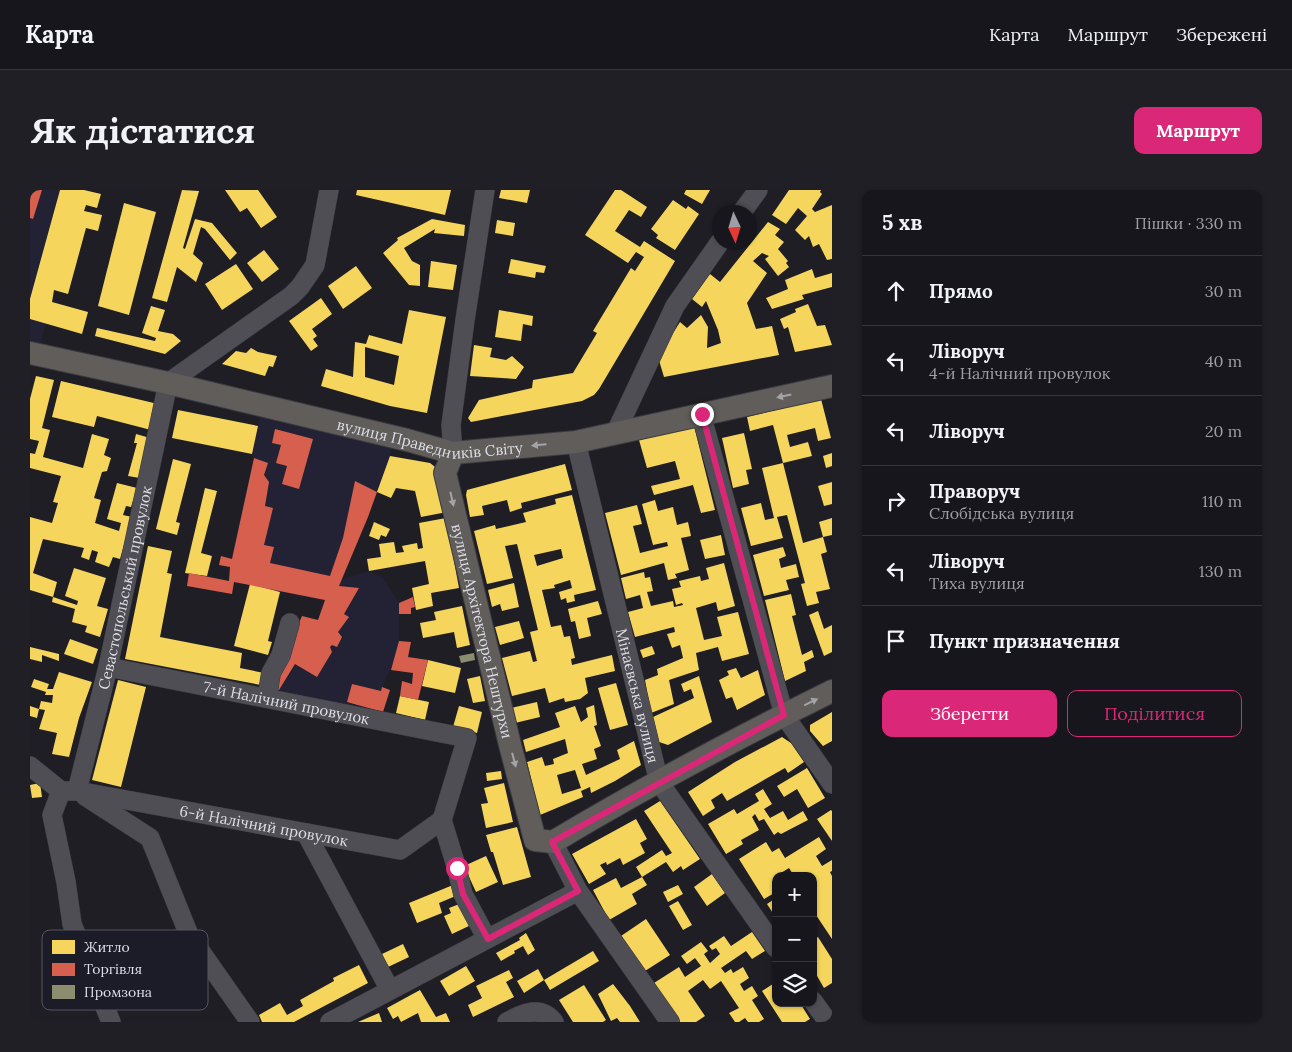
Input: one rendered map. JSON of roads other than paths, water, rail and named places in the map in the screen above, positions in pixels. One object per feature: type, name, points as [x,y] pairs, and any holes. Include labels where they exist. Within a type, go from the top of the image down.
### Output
[{"type":"main road","name":"вулиця Праведників Світу","points":[[30,353],[168,383],[454,453],[576,442],[832,386]]},
{"type":"main road","name":"вулиця Архітектора Нештурхи","points":[[454,453],[445,472],[510,745],[535,840],[552,842]]},
{"type":"main road","points":[[552,842],[659,782],[832,691]]},
{"type":"street","points":[[168,383],[291,296],[300,287],[315,265],[329,190]]},
{"type":"street","name":"вулиця Архітектора Нештурхи","points":[[454,453],[451,425],[485,190]]},
{"type":"street","points":[[747,205],[758,190]]},
{"type":"street","points":[[615,434],[675,306],[714,250]]},
{"type":"street","name":"Севастопольський провулок","points":[[74,930],[52,815],[69,791],[108,667],[168,383]]},
{"type":"street","points":[[702,414],[784,715],[832,784]]},
{"type":"street","name":"Мінаєвська вулиця","points":[[576,442],[659,782],[772,942]]},
{"type":"street","points":[[267,698],[272,673],[281,655],[290,623]]},
{"type":"street","name":"7-й Налічний провулок","points":[[108,667],[467,738],[442,820]]},
{"type":"street","points":[[30,766],[150,838],[187,930]]},
{"type":"street","name":"6-й Налічний провулок","points":[[69,791],[400,850],[442,820]]},
{"type":"street","points":[[442,820],[463,894],[488,939]]},
{"type":"street","points":[[306,833],[390,990]]},
{"type":"street","points":[[552,842],[578,891],[670,1022]]},
{"type":"street","points":[[330,1022],[578,891]]},
{"type":"street","points":[[208,962],[250,1022]]},
{"type":"street","points":[[817,1007],[828,1022]]},
{"type":"street","name":"Севастопольський провулок","points":[[106,1010],[111,1022]]},
{"type":"street","points":[[514,1018],[538,1011],[550,1016],[554,1022]]}]
